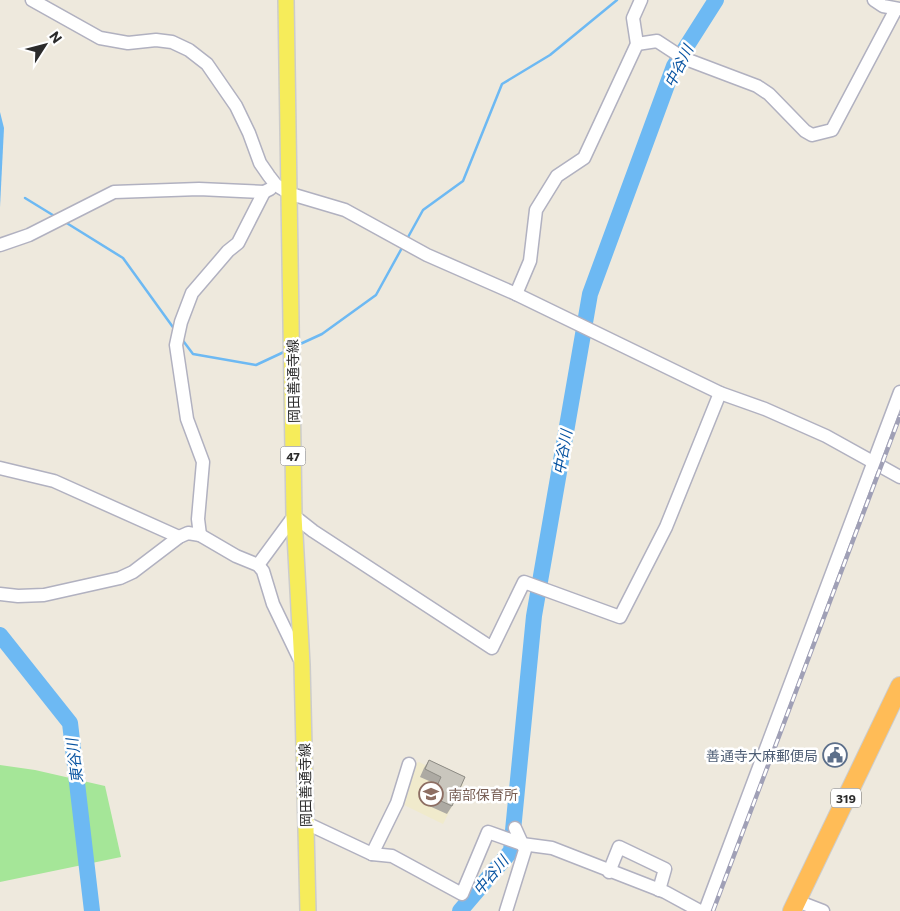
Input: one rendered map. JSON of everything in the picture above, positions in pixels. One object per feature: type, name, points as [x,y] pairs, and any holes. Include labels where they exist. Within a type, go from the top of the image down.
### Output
[{"type":"highway","name":"319","points":[[794,906],[900,686]]},
{"type":"main road","name":"岡田善通寺線","points":[[286,0],[291,194],[294,516],[302,665],[308,911]]},
{"type":"street","points":[[32,0],[100,38],[128,43],[156,40],[172,42],[189,50],[207,64],[236,106],[249,132],[260,163],[276,185],[291,194],[305,196],[345,210],[427,255],[516,294],[720,393],[765,409],[826,436],[900,477]]},
{"type":"street","points":[[516,294],[530,261],[536,210],[558,176],[584,158],[637,44],[633,18],[641,0]]},
{"type":"street","points":[[637,44],[657,41],[683,58],[757,86],[769,94],[804,131],[812,135],[832,130],[898,9],[874,0]]},
{"type":"street","points":[[0,245],[29,235],[114,192],[199,190],[264,192],[276,185]]},
{"type":"street","points":[[200,535],[198,519],[203,462],[187,419],[176,345],[180,322],[192,293],[228,251],[238,243],[264,192]]},
{"type":"street","points":[[705,911],[900,392]]},
{"type":"street","points":[[258,565],[294,516],[321,536],[492,648],[524,582],[620,617],[666,527],[720,393]]},
{"type":"street","points":[[0,468],[22,471],[69,487],[179,537]]},
{"type":"street","points":[[0,594],[18,596],[44,595],[120,578],[132,572],[179,537],[188,533],[200,535],[236,556],[258,565],[263,572],[273,604],[284,623],[302,665]]},
{"type":"street","points":[[372,854],[397,803],[408,764]]},
{"type":"street","points":[[306,823],[372,854],[392,856],[462,894],[488,832],[522,844],[552,848],[681,899],[700,911]]},
{"type":"street","points":[[506,911],[525,850],[516,828]]},
{"type":"street","points":[[609,872],[619,847],[666,869],[658,890]]},
{"type":"street","points":[[794,906],[823,911]]},
{"type":"shaded area","name":"南部保育所","points":[[419,762],[463,784],[443,824],[402,804],[414,764]]},
{"type":"green space","points":[[0,765],[35,770],[105,786],[121,857],[0,882]]},
{"type":"water","points":[[0,112],[4,128],[0,207]]},
{"type":"building","points":[[429,760],[465,777],[452,806],[432,797],[441,777],[425,769]]},
{"type":"waterway","points":[[407,239],[423,210],[463,181],[502,84],[550,55],[617,0]]},
{"type":"waterway","name":"中谷川","points":[[460,911],[511,851],[534,616],[590,294],[674,66],[716,0]]},
{"type":"waterway","points":[[25,198],[56,217]]},
{"type":"waterway","points":[[65,222],[123,258],[175,330]]},
{"type":"waterway","points":[[298,345],[322,334],[376,295],[403,246]]},
{"type":"waterway","points":[[181,338],[193,354],[256,365],[286,351]]},
{"type":"waterway","name":"東谷川","points":[[0,635],[70,723],[92,911]]},
{"type":"railway","points":[[713,911],[900,416]]},
{"type":"place","name":"善通寺大麻郵便局","points":[[835,755]]},
{"type":"place","name":"南部保育所","points":[[431,794]]}]
